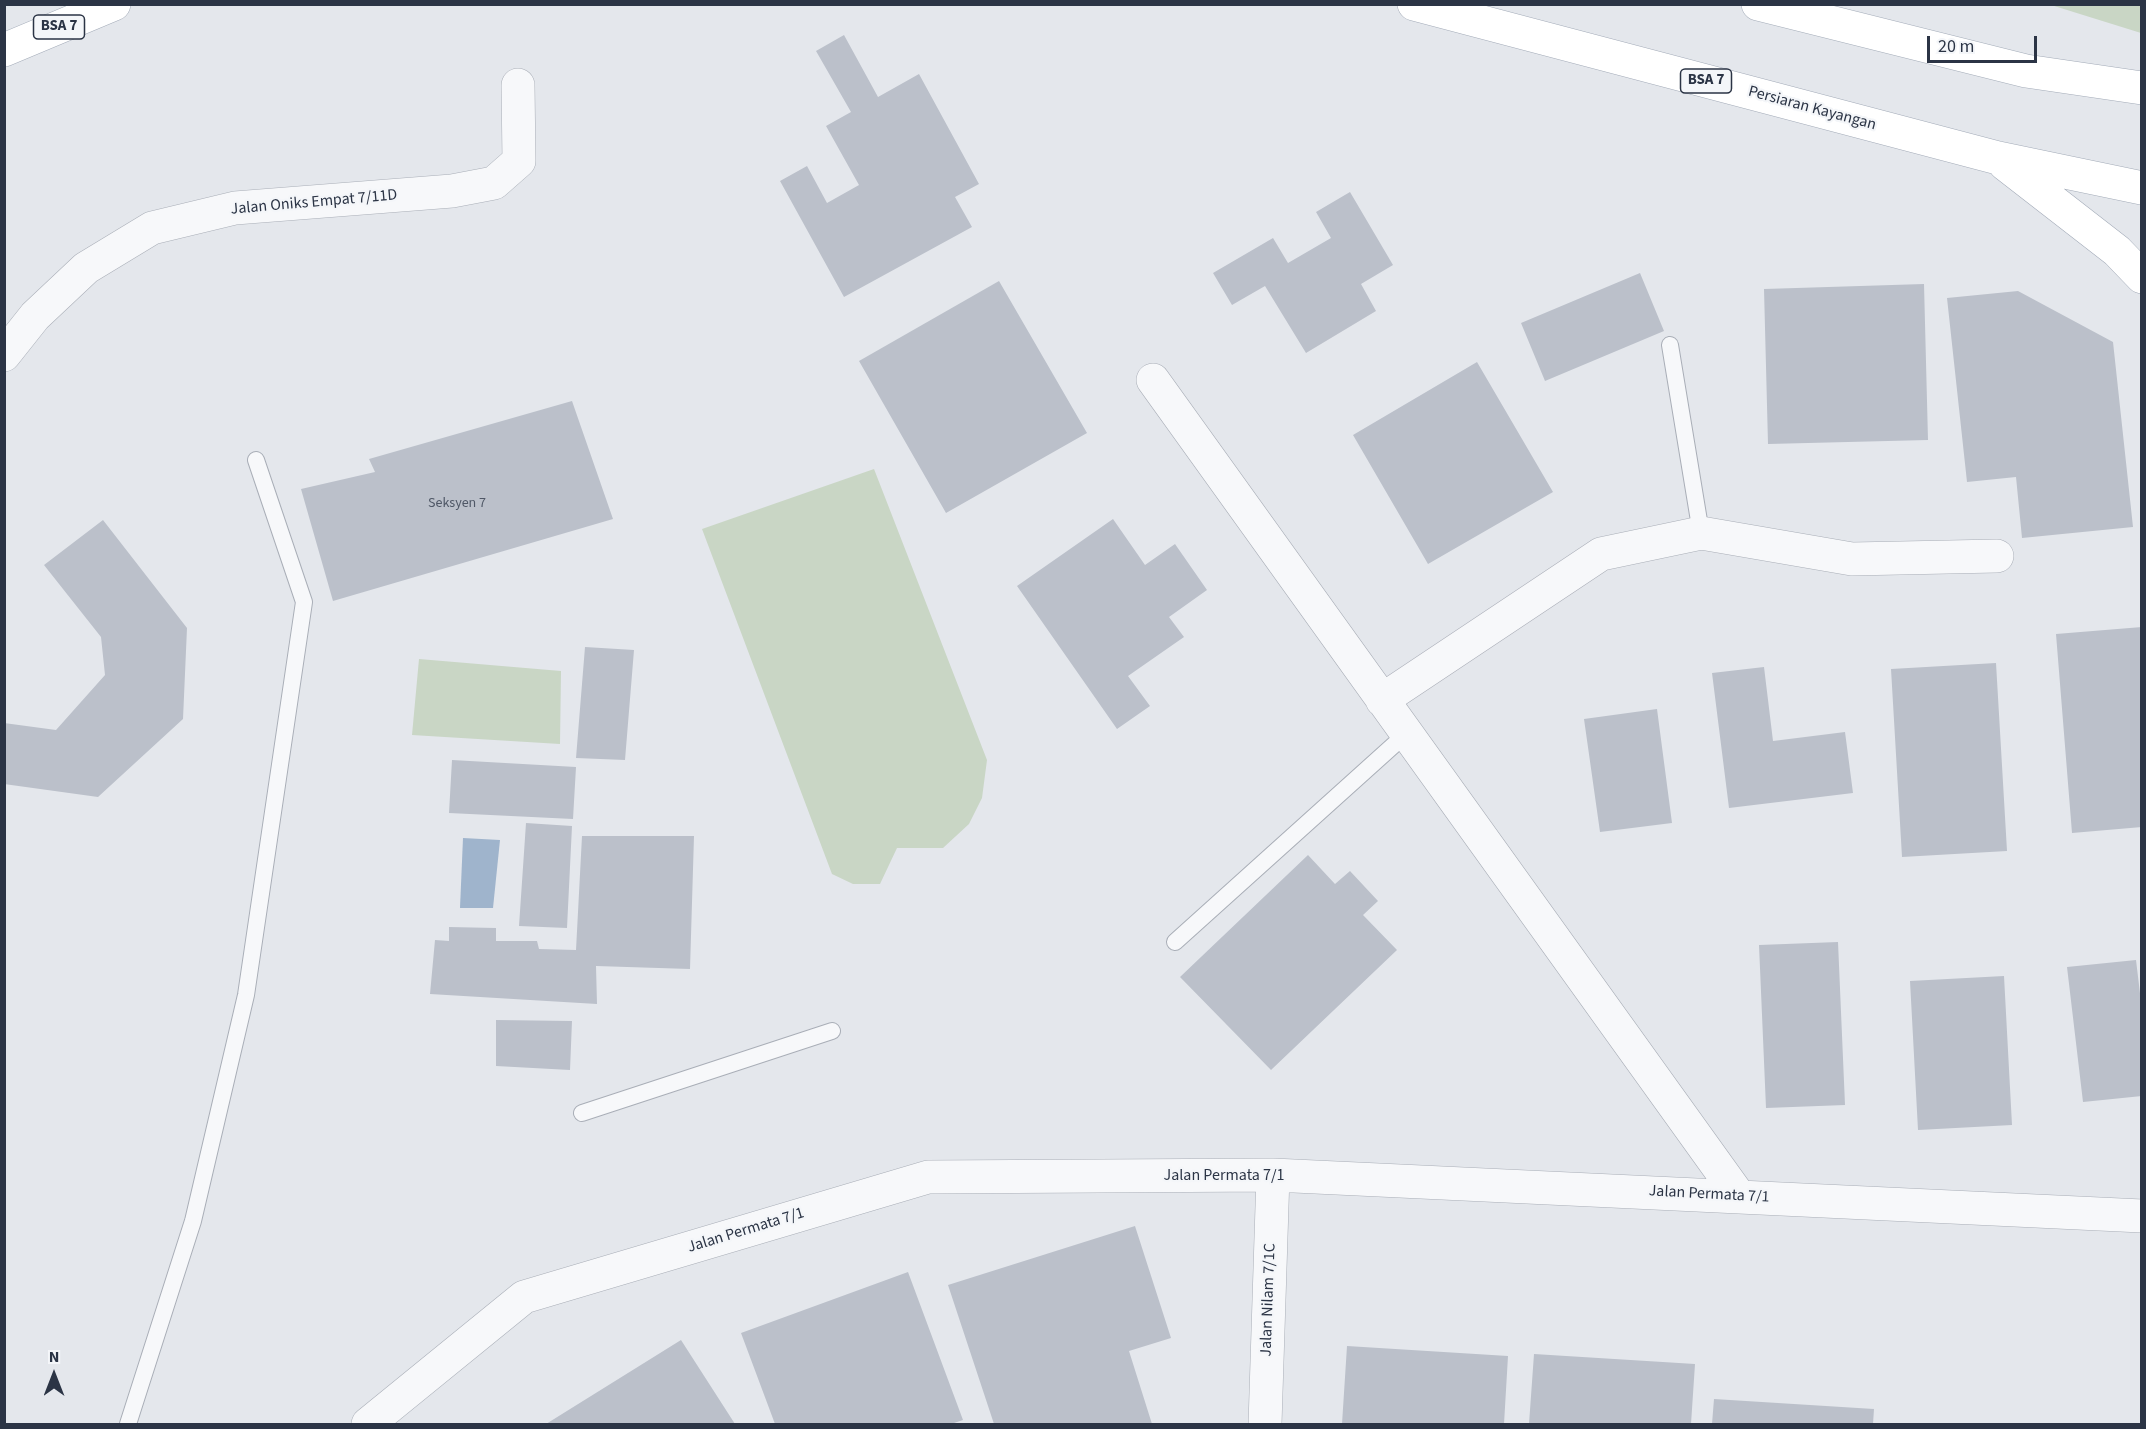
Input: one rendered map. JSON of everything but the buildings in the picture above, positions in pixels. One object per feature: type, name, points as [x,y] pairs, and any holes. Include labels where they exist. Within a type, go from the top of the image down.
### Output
[{"type":"main road","name":"BSA 7","points":[[4,50],[114,4]]},
{"type":"main road","name":"Persiaran Kayangan","points":[[1414,4],[1998,158],[2142,188]]},
{"type":"main road","points":[[1758,4],[2026,71],[2142,88]]},
{"type":"main road","points":[[1998,158],[2117,251],[2142,277]]},
{"type":"street","name":"Jalan Oniks Empat 7/11D","points":[[4,356],[35,316],[86,268],[152,228],[235,208],[452,191],[494,183],[519,161],[518,85]]},
{"type":"street","points":[[1153,380],[1739,1196]]},
{"type":"street","points":[[1382,700],[1600,554],[1701,533],[1852,559],[1997,556]]},
{"type":"street","name":"Jalan Permata 7/1","points":[[368,1425],[524,1297],[928,1177],[1273,1175],[2142,1216]]},
{"type":"street","name":"Jalan Nilam 7/1C","points":[[1265,1425],[1273,1175]]},
{"type":"lane","points":[[1670,345],[1701,533]]},
{"type":"lane","points":[[128,1425],[193,1221],[246,995],[304,602],[256,460]]},
{"type":"lane","points":[[1175,942],[1406,734]]},
{"type":"lane","points":[[582,1113],[832,1031]]},
{"type":"green space","points":[[2051,5],[2141,5],[2141,33]]},
{"type":"green space","points":[[874,469],[987,760],[982,798],[969,824],[943,848],[897,848],[880,884],[853,884],[832,874],[702,529]]},
{"type":"green space","points":[[419,659],[561,671],[560,744],[412,735]]},
{"type":"water","points":[[463,838],[500,840],[493,908],[460,908]]}]
